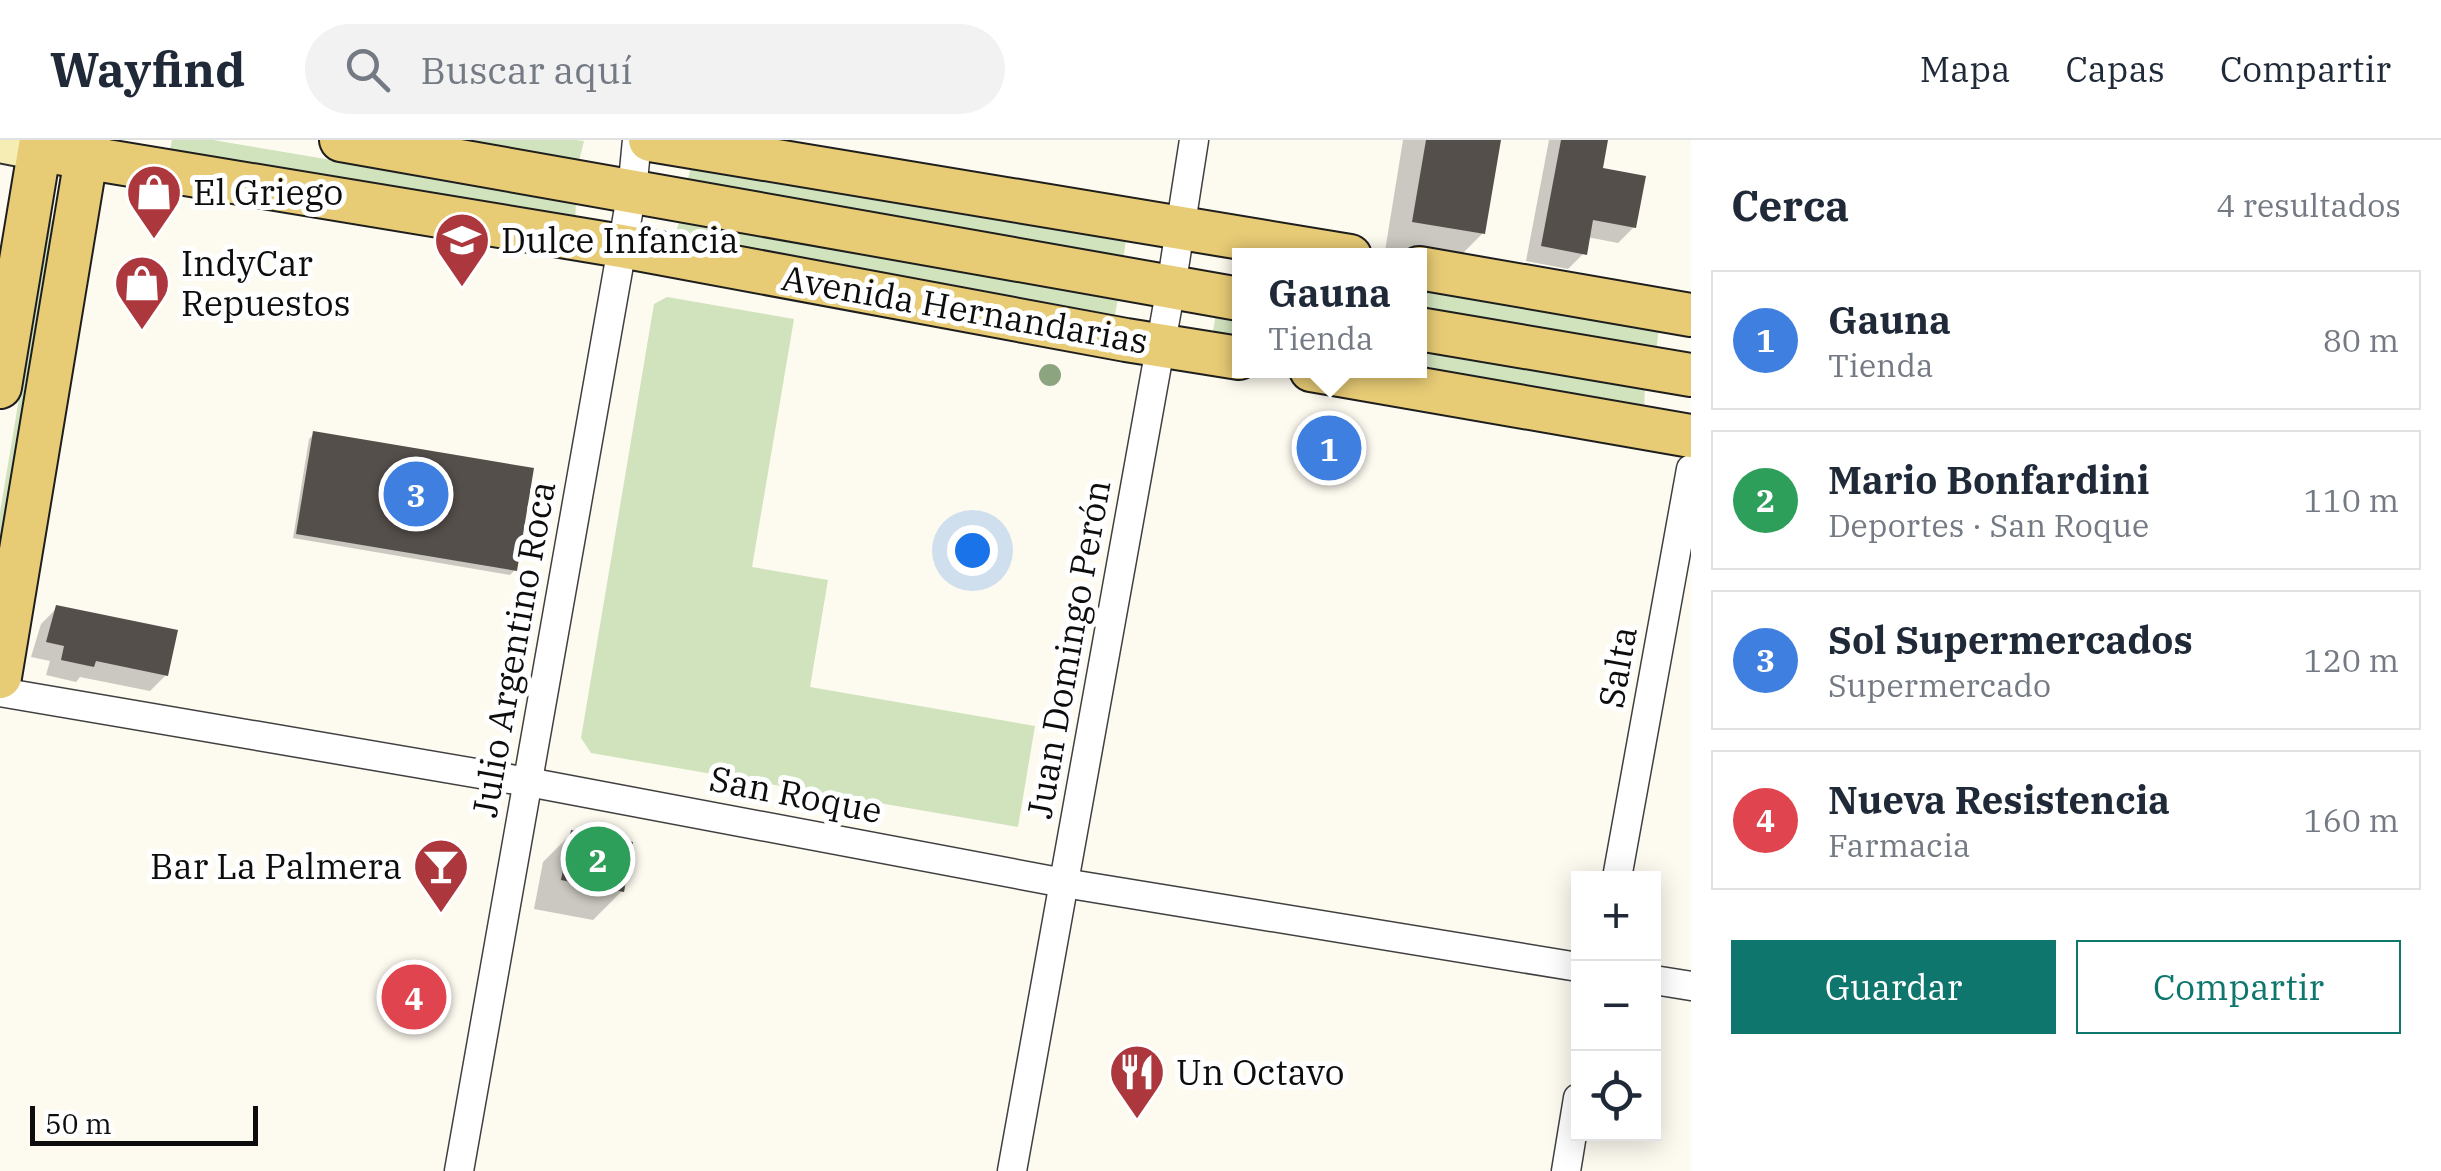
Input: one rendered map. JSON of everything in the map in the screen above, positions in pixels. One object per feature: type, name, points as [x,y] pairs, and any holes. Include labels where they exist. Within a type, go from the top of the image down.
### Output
[{"type":"main road","name":"Avenida Hernandarias","points":[[341,140],[1232,298]]},
{"type":"main road","points":[[650,140],[1305,248]]},
{"type":"main road","name":"Avenida Hernandarias","points":[[27,144],[87,148],[1232,357]]},
{"type":"main road","points":[[0,388],[27,144]]},
{"type":"main road","points":[[0,678],[87,148]]},
{"type":"main road","points":[[1427,269],[1691,316]]},
{"type":"main road","points":[[1427,330],[1691,376]]},
{"type":"main road","points":[[1357,378],[1691,436]]},
{"type":"street","name":"Julio Argentino Roca","points":[[459,1171],[632,191],[637,140]]},
{"type":"street","name":"Juan Domingo Perón","points":[[1012,1171],[1194,140]]},
{"type":"street","name":"Salta","points":[[1619,871],[1691,470]]},
{"type":"street","name":"San Roque","points":[[0,692],[528,782],[1064,882],[1571,966]]},
{"type":"street","points":[[1661,981],[1691,986]]},
{"type":"street","points":[[1566,1171],[1571,1141]]},
{"type":"green space","points":[[172,140],[213,140],[576,201],[575,227],[168,160]]},
{"type":"green space","points":[[423,140],[576,140],[584,141],[577,169]]},
{"type":"green space","points":[[692,162],[1127,233],[1123,261],[686,188]]},
{"type":"green space","points":[[681,217],[1119,294],[1113,324],[672,243]]},
{"type":"green space","points":[[49,220],[61,221],[0,579],[0,512]]},
{"type":"green space","points":[[1427,287],[1659,326],[1656,354],[1427,315]]},
{"type":"green space","points":[[667,297],[794,319],[752,567],[828,580],[810,687],[1035,726],[1018,827],[591,753],[581,738],[654,304]]},
{"type":"green space","points":[[1216,312],[1232,315],[1232,343],[1212,339]]},
{"type":"green space","points":[[1427,348],[1645,385],[1644,411],[1427,371]]},
{"type":"building","points":[[1426,140],[1501,140],[1485,234],[1412,222]]},
{"type":"building","points":[[1561,140],[1608,140],[1603,168],[1646,176],[1636,228],[1593,220],[1587,255],[1541,246]]},
{"type":"building","points":[[313,431],[534,468],[517,571],[296,534]]},
{"type":"building","points":[[56,605],[178,630],[168,676],[96,661],[94,667],[61,660],[64,646],[46,642]]},
{"type":"building","points":[[571,830],[633,842],[624,892],[561,880]]},
{"type":"place","name":"El Griego","points":[[154,241]]},
{"type":"place","name":"Dulce Infancia","points":[[462,289]]},
{"type":"place","name":"IndyCar Repuestos","points":[[142,332]]},
{"type":"place","name":"Gauna","points":[[1329,448]]},
{"type":"place","name":"Sol Supermercados","points":[[416,494]]},
{"type":"place","name":"Mario Bonfardini","points":[[598,859]]},
{"type":"place","name":"Bar La Palmera","points":[[441,915]]},
{"type":"place","name":"Nueva Resistencia","points":[[414,997]]},
{"type":"place","name":"Un Octavo","points":[[1137,1121]]}]
